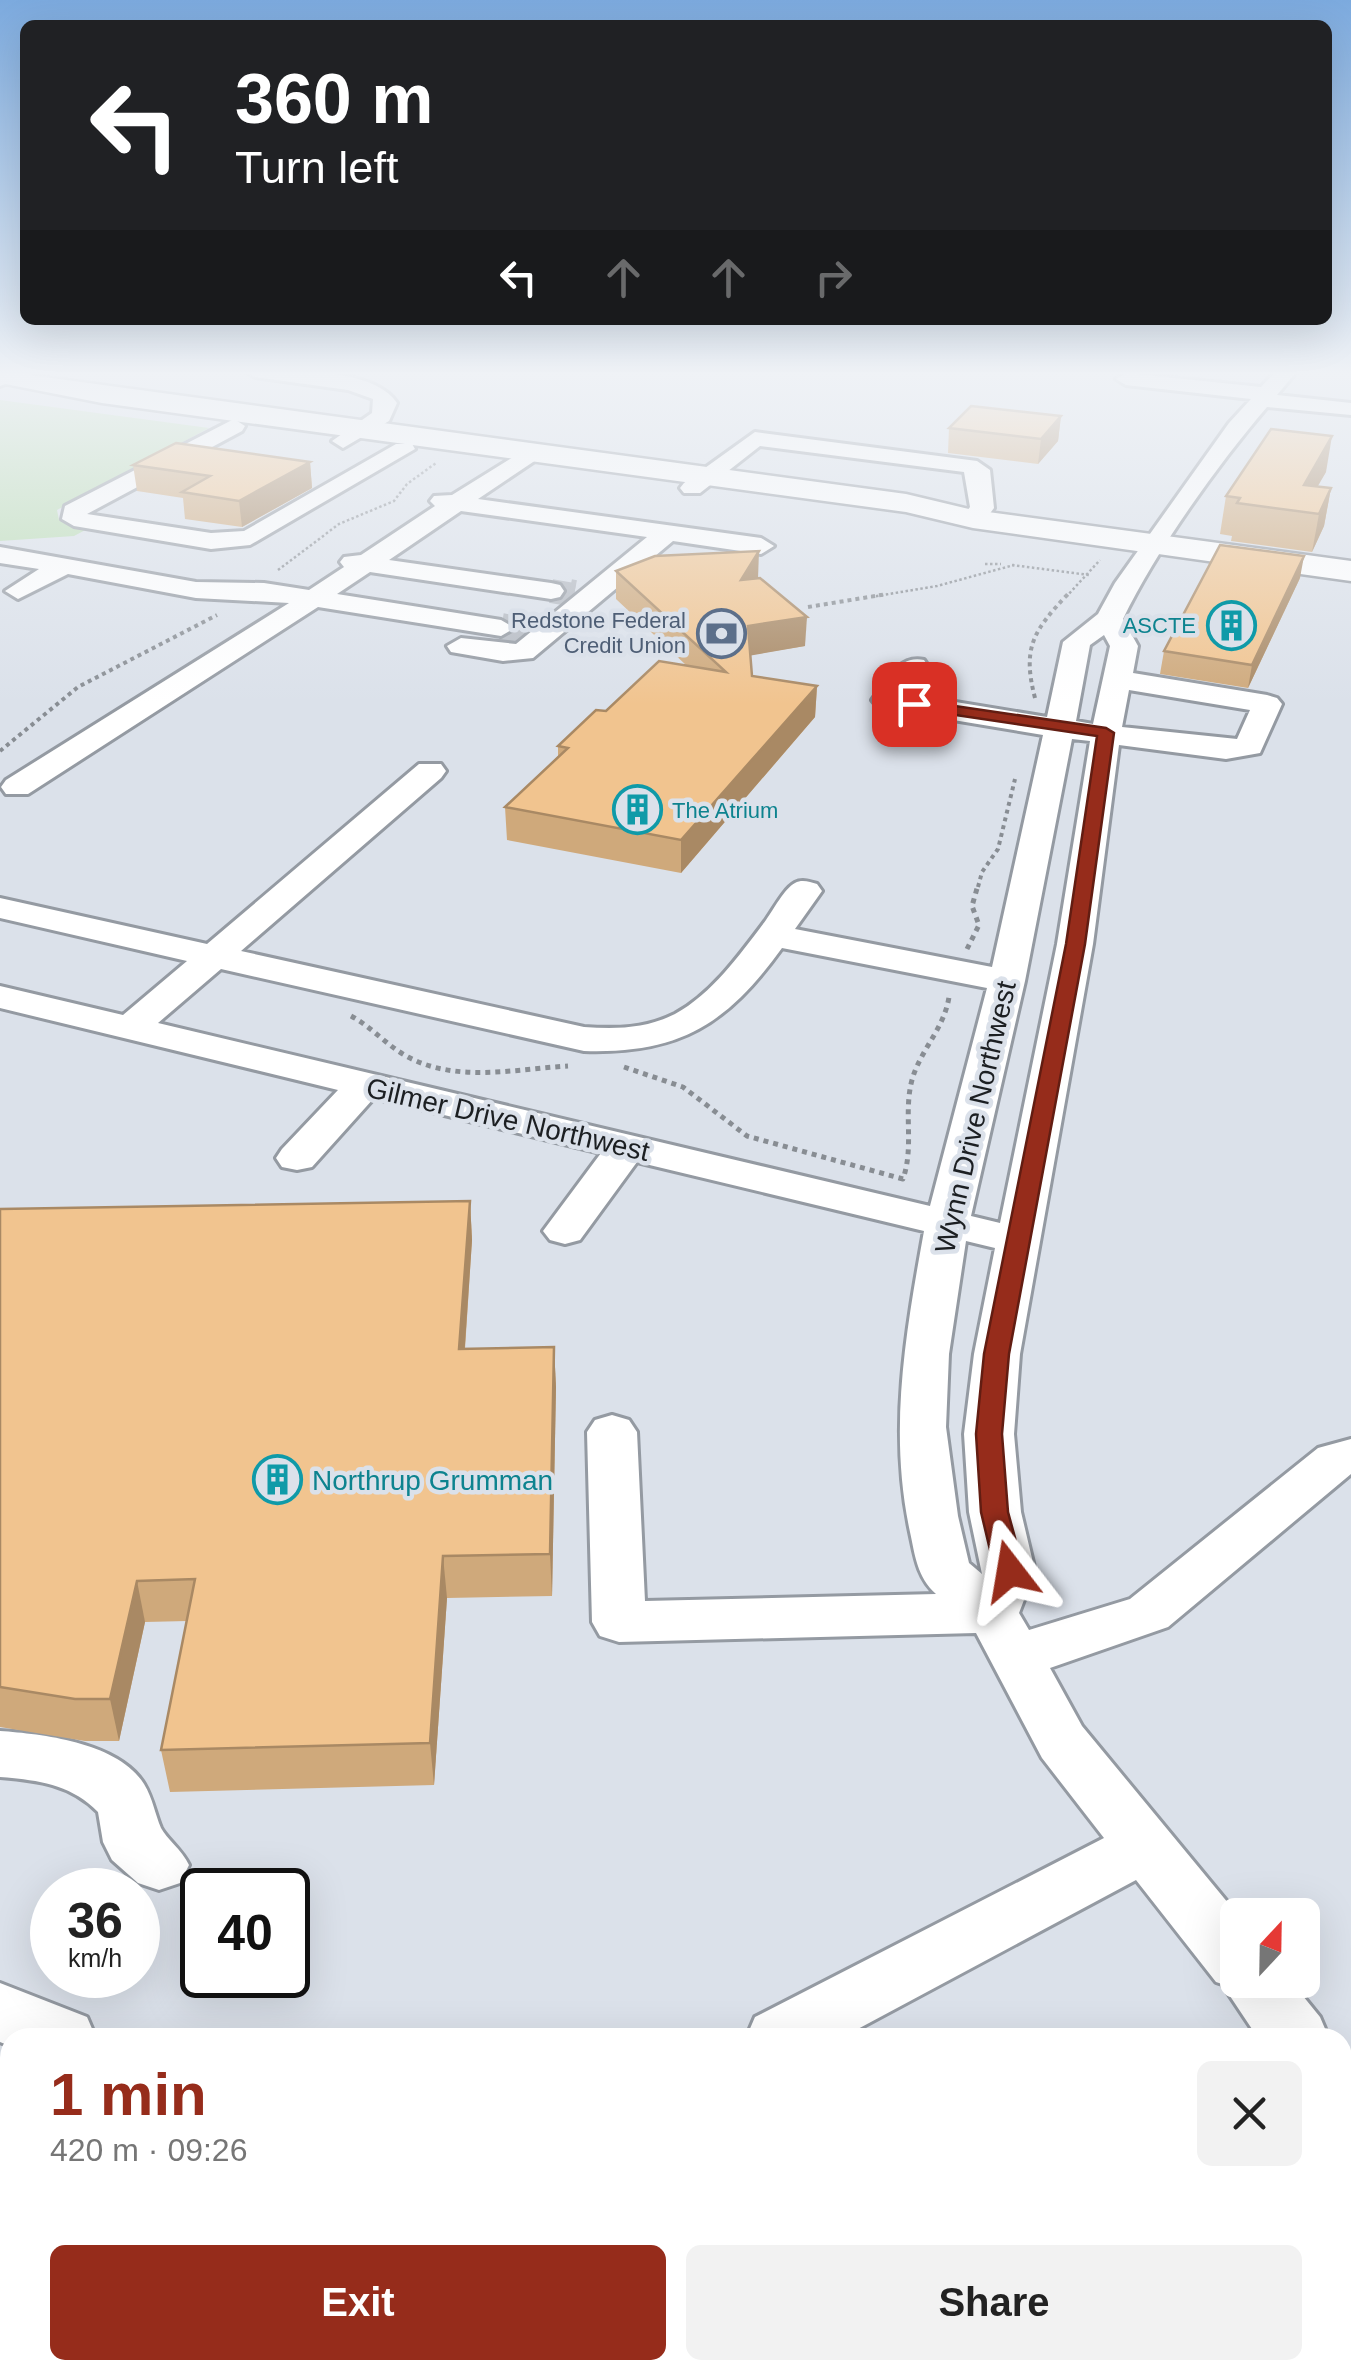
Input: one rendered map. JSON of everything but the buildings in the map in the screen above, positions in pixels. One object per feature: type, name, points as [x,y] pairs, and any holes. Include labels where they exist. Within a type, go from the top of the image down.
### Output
[{"type":"main road","points":[[700,482],[896,516],[973,519],[1351,571]]},
{"type":"street","points":[[130,482],[74,512],[74,519],[210,542],[250,538],[347,482]]},
{"type":"street","points":[[9,793],[265,603],[422,498],[453,482]]},
{"type":"street","points":[[314,598],[456,503],[477,482]]},
{"type":"street","points":[[973,519],[982,508],[979,482]]},
{"type":"street","name":"Wynn Drive Northwest","points":[[1200,482],[1124,589],[1109,620],[1077,642],[1043,726],[1007,981],[947,1224],[925,1372],[922,1427],[932,1516],[945,1572],[1003,1633],[1062,1742],[1220,1940]]},
{"type":"street","points":[[422,498],[761,546]]},
{"type":"street","points":[[0,556],[265,603],[504,653],[522,652],[524,632],[571,594],[667,533]]},
{"type":"street","points":[[330,558],[571,594]]},
{"type":"street","points":[[9,585],[36,562]]},
{"type":"street","points":[[9,585],[64,566]]},
{"type":"street","points":[[265,603],[314,598],[524,632]]},
{"type":"street","points":[[1003,1633],[1010,1571],[995,1512],[989,1434],[996,1354],[1075,944],[1106,733],[1124,646],[1109,620]]},
{"type":"street","points":[[914,666],[886,700],[1043,726],[1239,749],[1248,747],[1267,704],[1117,679]]},
{"type":"street","points":[[130,1028],[430,771]]},
{"type":"street","points":[[0,908],[584,1039],[628,1042],[662,1034],[712,1008],[804,890]]},
{"type":"street","points":[[772,935],[1007,981]]},
{"type":"street","name":"Gilmer Drive Northwest","points":[[0,998],[1016,1240]]},
{"type":"street","points":[[297,1158],[364,1084]]},
{"type":"street","points":[[564,1231],[628,1147]]},
{"type":"street","points":[[612,1432],[619,1622],[1003,1633],[1046,1648],[1149,1613],[1336,1460],[1351,1456]]},
{"type":"street","points":[[0,1754],[55,1763],[98,1778],[120,1796],[130,1817],[133,1842],[160,1865]]},
{"type":"street","points":[[797,2028],[1145,1846]]},
{"type":"street","points":[[1266,1998],[1289,2028]]},
{"type":"street","points":[[0,2012],[39,2028]]},
{"type":"path","points":[[0,751],[17,742],[73,690],[189,633],[265,603],[328,530],[394,502],[409,482]]},
{"type":"path","points":[[612,1066],[672,1080],[692,1092],[727,1125],[747,1136],[903,1179],[912,1154],[910,1089],[948,1014],[949,993],[979,924],[972,906],[982,872],[998,849],[1013,785],[1028,745],[1026,732],[1043,726],[1028,670],[1029,654],[1051,611],[1100,559],[1095,554]]},
{"type":"path","points":[[985,556],[985,567]]},
{"type":"path","points":[[808,606],[937,586],[985,567],[1014,565],[1089,575]]},
{"type":"path","points":[[345,1013],[364,1022],[404,1055],[424,1066],[450,1072],[504,1073],[578,1065]]},
{"type":"green space","points":[[0,482],[109,482],[57,510],[59,520],[91,527],[74,536],[0,541]]},
{"type":"tunnel","points":[[551,591],[574,595],[569,594]]},
{"type":"tunnel","points":[[501,628],[528,633]]},
{"type":"place","name":"ASCTE","points":[[1231,625]]},
{"type":"place","name":"Redstone Federal Credit Union","points":[[721,633]]},
{"type":"place","name":"The Atrium","points":[[637,810]]},
{"type":"place","name":"Northrup Grumman","points":[[277,1480]]},
{"type":"route","points":[[914,704],[1106,733],[1075,944],[996,1354],[989,1434],[995,1512],[1010,1571]]}]
